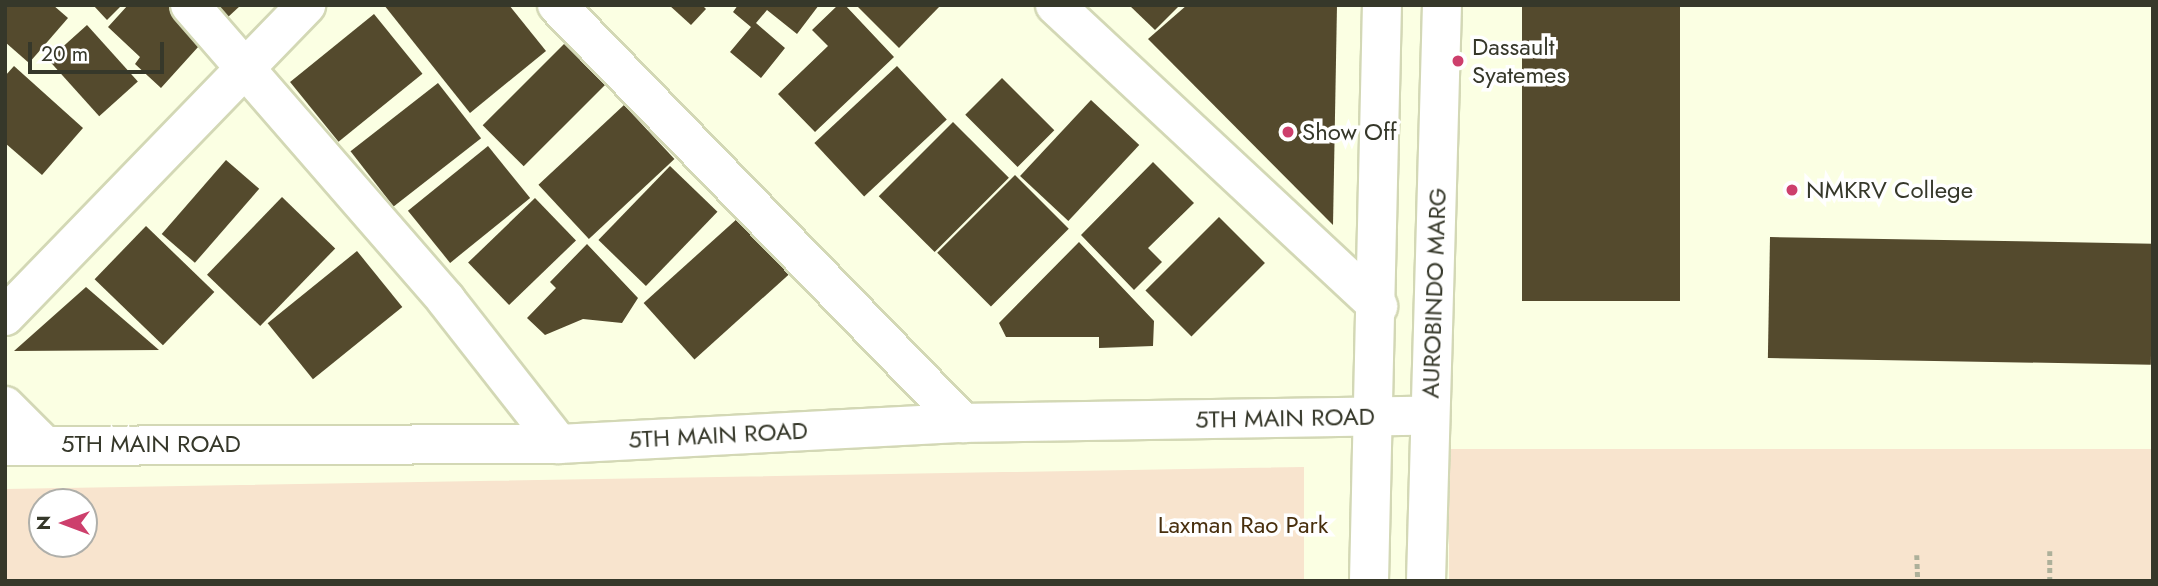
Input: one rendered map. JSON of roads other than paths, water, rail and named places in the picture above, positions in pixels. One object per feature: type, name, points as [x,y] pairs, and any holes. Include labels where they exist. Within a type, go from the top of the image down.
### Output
[{"type":"street","points":[[190,5],[446,300],[559,444]]},
{"type":"street","points":[[5,316],[306,5]]},
{"type":"street","points":[[557,5],[963,423]]},
{"type":"street","points":[[1055,5],[1378,306]]},
{"type":"street","points":[[1369,581],[1372,417],[1378,306],[1382,5]]},
{"type":"street","name":"AUROBINDO MARG","points":[[1426,581],[1442,5]]},
{"type":"street","points":[[5,406],[43,444]]},
{"type":"street","name":"5TH MAIN ROAD","points":[[5,446],[559,444],[963,423],[1430,416]]},
{"type":"place","name":"Dassault Syatemes","points":[[1458,61]]},
{"type":"place","name":"Show Off","points":[[1288,132]]},
{"type":"place","name":"NMKRV College","points":[[1792,190]]},
{"type":"park label","name":"Laxman Rao Park","points":[[1243,525]]}]
